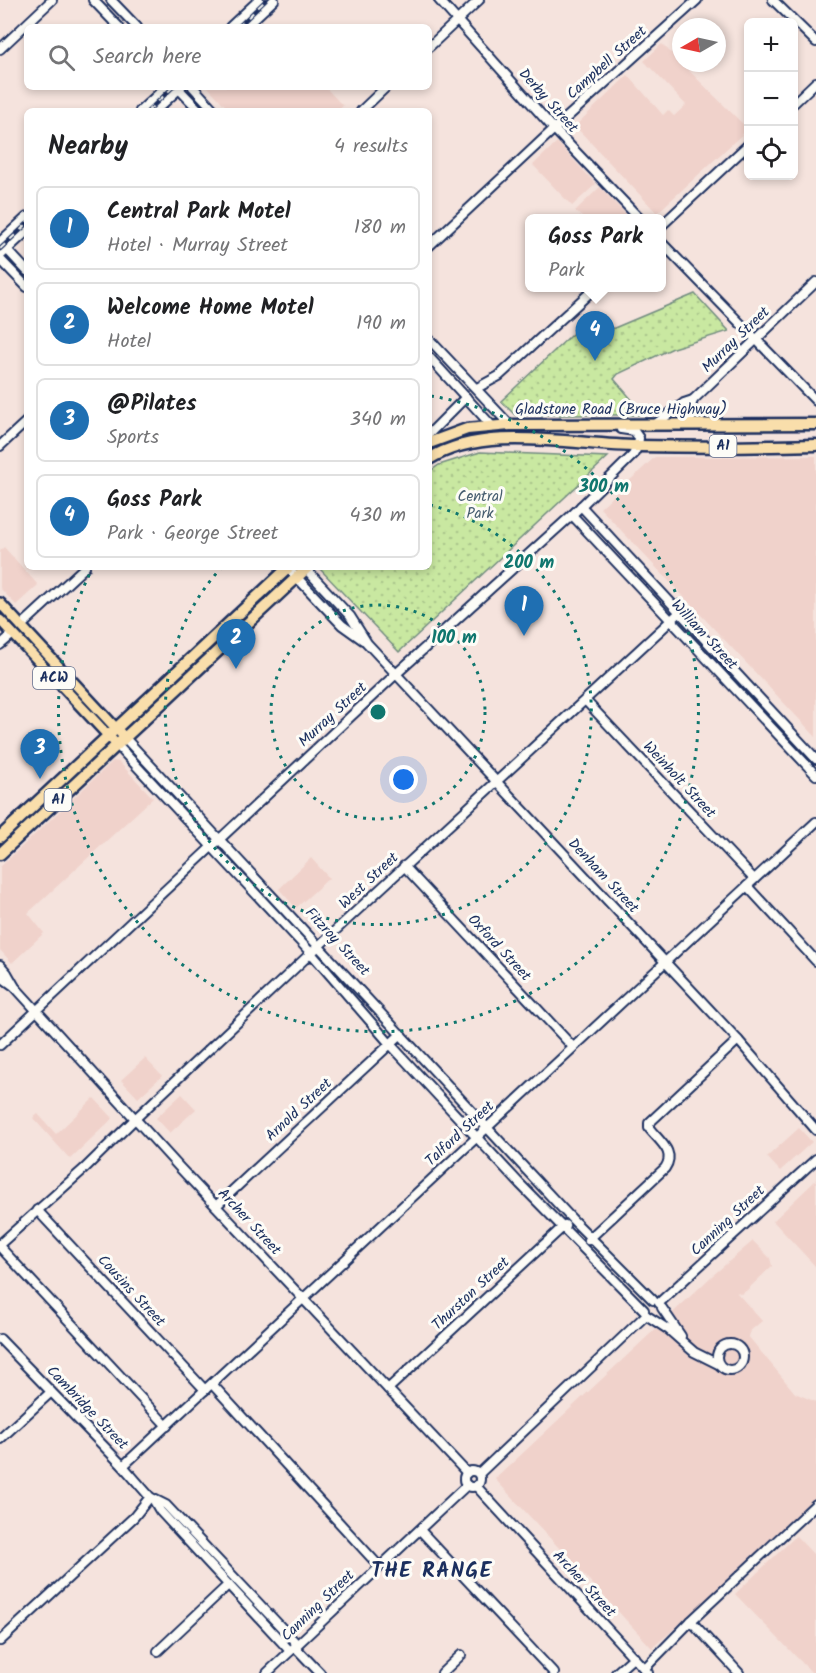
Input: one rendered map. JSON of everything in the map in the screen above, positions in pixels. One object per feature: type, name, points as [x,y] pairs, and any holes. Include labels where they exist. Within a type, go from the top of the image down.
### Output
[{"type":"highway","name":"Gladstone Road (Bruce Highway)","points":[[432,442],[467,429],[510,424],[816,424]]},
{"type":"highway","points":[[492,426],[501,432],[556,442]]},
{"type":"highway","name":"Gladstone Road (Bruce Highway)","points":[[432,457],[449,448],[477,441],[516,440],[638,447],[816,445]]},
{"type":"highway","name":"A1","points":[[0,837],[285,570]]},
{"type":"highway","name":"A1","points":[[0,854],[304,570]]},
{"type":"main road","name":"Fitzroy Street","points":[[0,603],[121,742]]},
{"type":"main road","name":"Fitzroy Street","points":[[0,620],[112,732]]},
{"type":"main road","points":[[13,634],[21,626]]},
{"type":"street","points":[[27,24],[52,0]]},
{"type":"street","points":[[93,0],[117,24]]},
{"type":"street","points":[[111,0],[134,24]]},
{"type":"street","points":[[233,24],[259,0]]},
{"type":"street","points":[[248,24],[274,0]]},
{"type":"street","name":"Derby Street","points":[[439,0],[554,129],[634,214]]},
{"type":"street","points":[[432,44],[479,0]]},
{"type":"street","name":"Campbell Street","points":[[432,243],[697,0]]},
{"type":"street","points":[[773,0],[816,42]]},
{"type":"street","points":[[0,49],[24,26]]},
{"type":"street","points":[[798,99],[816,82]]},
{"type":"street","points":[[143,108],[163,90]]},
{"type":"street","points":[[158,108],[177,90]]},
{"type":"street","points":[[181,90],[197,108]]},
{"type":"street","points":[[196,90],[212,108]]},
{"type":"street","points":[[364,108],[383,90]]},
{"type":"street","points":[[666,221],[744,149]]},
{"type":"street","points":[[24,220],[0,242],[24,268]]},
{"type":"street","points":[[24,234],[0,257],[24,284]]},
{"type":"street","points":[[666,247],[816,401]]},
{"type":"street","name":"Murray Street","points":[[654,425],[693,400],[816,282]]},
{"type":"street","points":[[477,388],[499,376],[591,292]]},
{"type":"street","points":[[432,342],[510,424]]},
{"type":"street","points":[[432,360],[492,426]]},
{"type":"street","points":[[432,431],[466,397]]},
{"type":"street","points":[[690,425],[690,407],[693,400]]},
{"type":"street","points":[[0,446],[24,424]]},
{"type":"street","points":[[591,424],[596,429],[630,429],[639,438],[638,447]]},
{"type":"street","name":"Murray Street","points":[[0,1046],[396,674],[572,515],[633,456],[638,447]]},
{"type":"street","points":[[581,506],[816,759]]},
{"type":"street","name":"William Street","points":[[572,515],[816,775]]},
{"type":"street","points":[[21,626],[82,570]]},
{"type":"street","name":"Denham Street","points":[[290,570],[342,625],[367,643]]},
{"type":"street","name":"Denham Street","points":[[308,570],[350,616],[367,643],[738,1040],[816,1130]]},
{"type":"street","name":"West Street","points":[[0,1246],[37,1210],[84,1170],[136,1118],[404,866],[679,613]]},
{"type":"street","points":[[0,645],[13,634]]},
{"type":"street","name":"Weinholt Street","points":[[585,700],[754,879]]},
{"type":"street","name":"Fitzroy Street","points":[[121,742],[170,785],[220,838],[572,1219],[658,1303],[682,1337],[702,1354],[718,1351]]},
{"type":"street","name":"Fitzroy Street","points":[[121,742],[162,794],[312,953],[390,1044],[563,1227],[583,1245],[604,1270],[647,1314],[694,1352],[718,1364]]},
{"type":"street","points":[[162,794],[170,785]]},
{"type":"street","name":"Talford Street","points":[[123,1466],[816,822]]},
{"type":"street","name":"Oxford Street","points":[[404,866],[573,1047]]},
{"type":"street","points":[[747,886],[816,961]]},
{"type":"street","name":"Archer Street","points":[[0,964],[15,987]]},
{"type":"street","name":"Archer Street","points":[[0,976],[15,987],[216,1206],[467,1473]]},
{"type":"street","name":"Arnold Street","points":[[216,1206],[401,1034]]},
{"type":"street","points":[[583,1245],[670,1161],[670,1154],[650,1128],[649,1123],[738,1040]]},
{"type":"street","name":"Canning Street","points":[[658,1303],[816,1159]]},
{"type":"street","name":"Cousins Street","points":[[37,1210],[205,1390]]},
{"type":"street","name":"Thurston Street","points":[[388,1389],[572,1219]]},
{"type":"street","points":[[0,1246],[166,1426]]},
{"type":"street","points":[[604,1270],[613,1261]]},
{"type":"street","points":[[478,1474],[647,1314],[648,1302],[658,1303],[659,1316],[654,1318],[647,1314]]},
{"type":"street","name":"Cambridge Street","points":[[0,1339],[123,1466],[160,1511],[228,1585],[320,1673]]},
{"type":"street","points":[[733,1344],[740,1349],[743,1358],[740,1366],[732,1370],[724,1369],[718,1364],[718,1351],[724,1345],[733,1344]]},
{"type":"street","points":[[212,1384],[379,1566]]},
{"type":"street","points":[[0,1439],[51,1392]]},
{"type":"street","points":[[471,1471],[478,1474],[480,1481],[471,1486],[464,1480],[467,1473],[471,1471]]},
{"type":"street","name":"Archer Street","points":[[471,1486],[646,1671]]},
{"type":"street","name":"Canning Street","points":[[267,1673],[379,1566],[471,1486]]},
{"type":"street","points":[[0,1641],[134,1517],[151,1498]]},
{"type":"street","name":"Cambridge Street","points":[[151,1498],[166,1505],[294,1647]]},
{"type":"street","points":[[646,1671],[691,1621],[816,1504]]},
{"type":"street","points":[[420,1530],[554,1673]]},
{"type":"street","points":[[158,1651],[228,1585]]},
{"type":"street","points":[[691,1621],[739,1673]]},
{"type":"street","points":[[442,1673],[461,1655]]},
{"type":"street","points":[[616,1673],[634,1658]]},
{"type":"shaded area","points":[[662,44],[672,54],[672,72],[690,72],[744,125],[744,133],[657,213],[575,126],[628,75],[663,115],[668,110],[674,116],[686,105],[644,61]]},
{"type":"shaded area","points":[[211,90],[328,90],[343,106],[341,108],[227,108]]},
{"type":"shaded area","points":[[557,142],[596,184],[572,206],[533,165]]},
{"type":"shaded area","points":[[600,187],[625,214],[578,214],[575,211]]},
{"type":"shaded area","points":[[816,456],[816,737],[600,508],[655,457]]},
{"type":"shaded area","points":[[4,547],[38,585],[16,605],[0,588],[0,551]]},
{"type":"shaded area","points":[[113,761],[119,762],[153,798],[28,913],[44,933],[12,963],[0,950],[0,867]]},
{"type":"shaded area","points":[[311,858],[329,878],[296,908],[279,889]]},
{"type":"shaded area","points":[[145,1058],[162,1076],[138,1098],[121,1080]]},
{"type":"shaded area","points":[[182,1094],[196,1109],[170,1133],[156,1118]]},
{"type":"shaded area","points":[[94,1098],[113,1118],[70,1159],[33,1118],[38,1114],[56,1134]]},
{"type":"shaded area","points":[[799,1128],[812,1142],[780,1171],[767,1157]]},
{"type":"shaded area","points":[[816,1180],[816,1267],[773,1221]]},
{"type":"shaded area","points":[[753,1241],[770,1258],[772,1266],[746,1291],[741,1294],[737,1293],[762,1321],[750,1331],[748,1336],[795,1393],[816,1402],[816,1498],[704,1603],[652,1648],[495,1479],[712,1276]]},
{"type":"shaded area","points":[[796,1536],[816,1557],[816,1673],[812,1673],[735,1594]]},
{"type":"green space","points":[[695,294],[729,331],[673,348],[618,374],[614,379],[645,415],[515,415],[501,401],[587,320],[600,334]]},
{"type":"green space","name":"Central Park","points":[[480,452],[608,457],[399,652],[321,570],[432,570],[432,470],[439,465]]},
{"type":"railway","points":[[241,24],[266,0]]},
{"type":"railway","points":[[151,108],[170,90]]},
{"type":"railway","points":[[0,249],[24,227]]},
{"type":"place","name":"Goss Park","points":[[595,361]]},
{"type":"place","name":"Central Park Motel","points":[[524,636]]},
{"type":"place","name":"Welcome Home Motel","points":[[236,669]]},
{"type":"place","name":"@Pilates","points":[[40,779]]},
{"type":"district","name":"THE RANGE","points":[[432,1571]]}]
